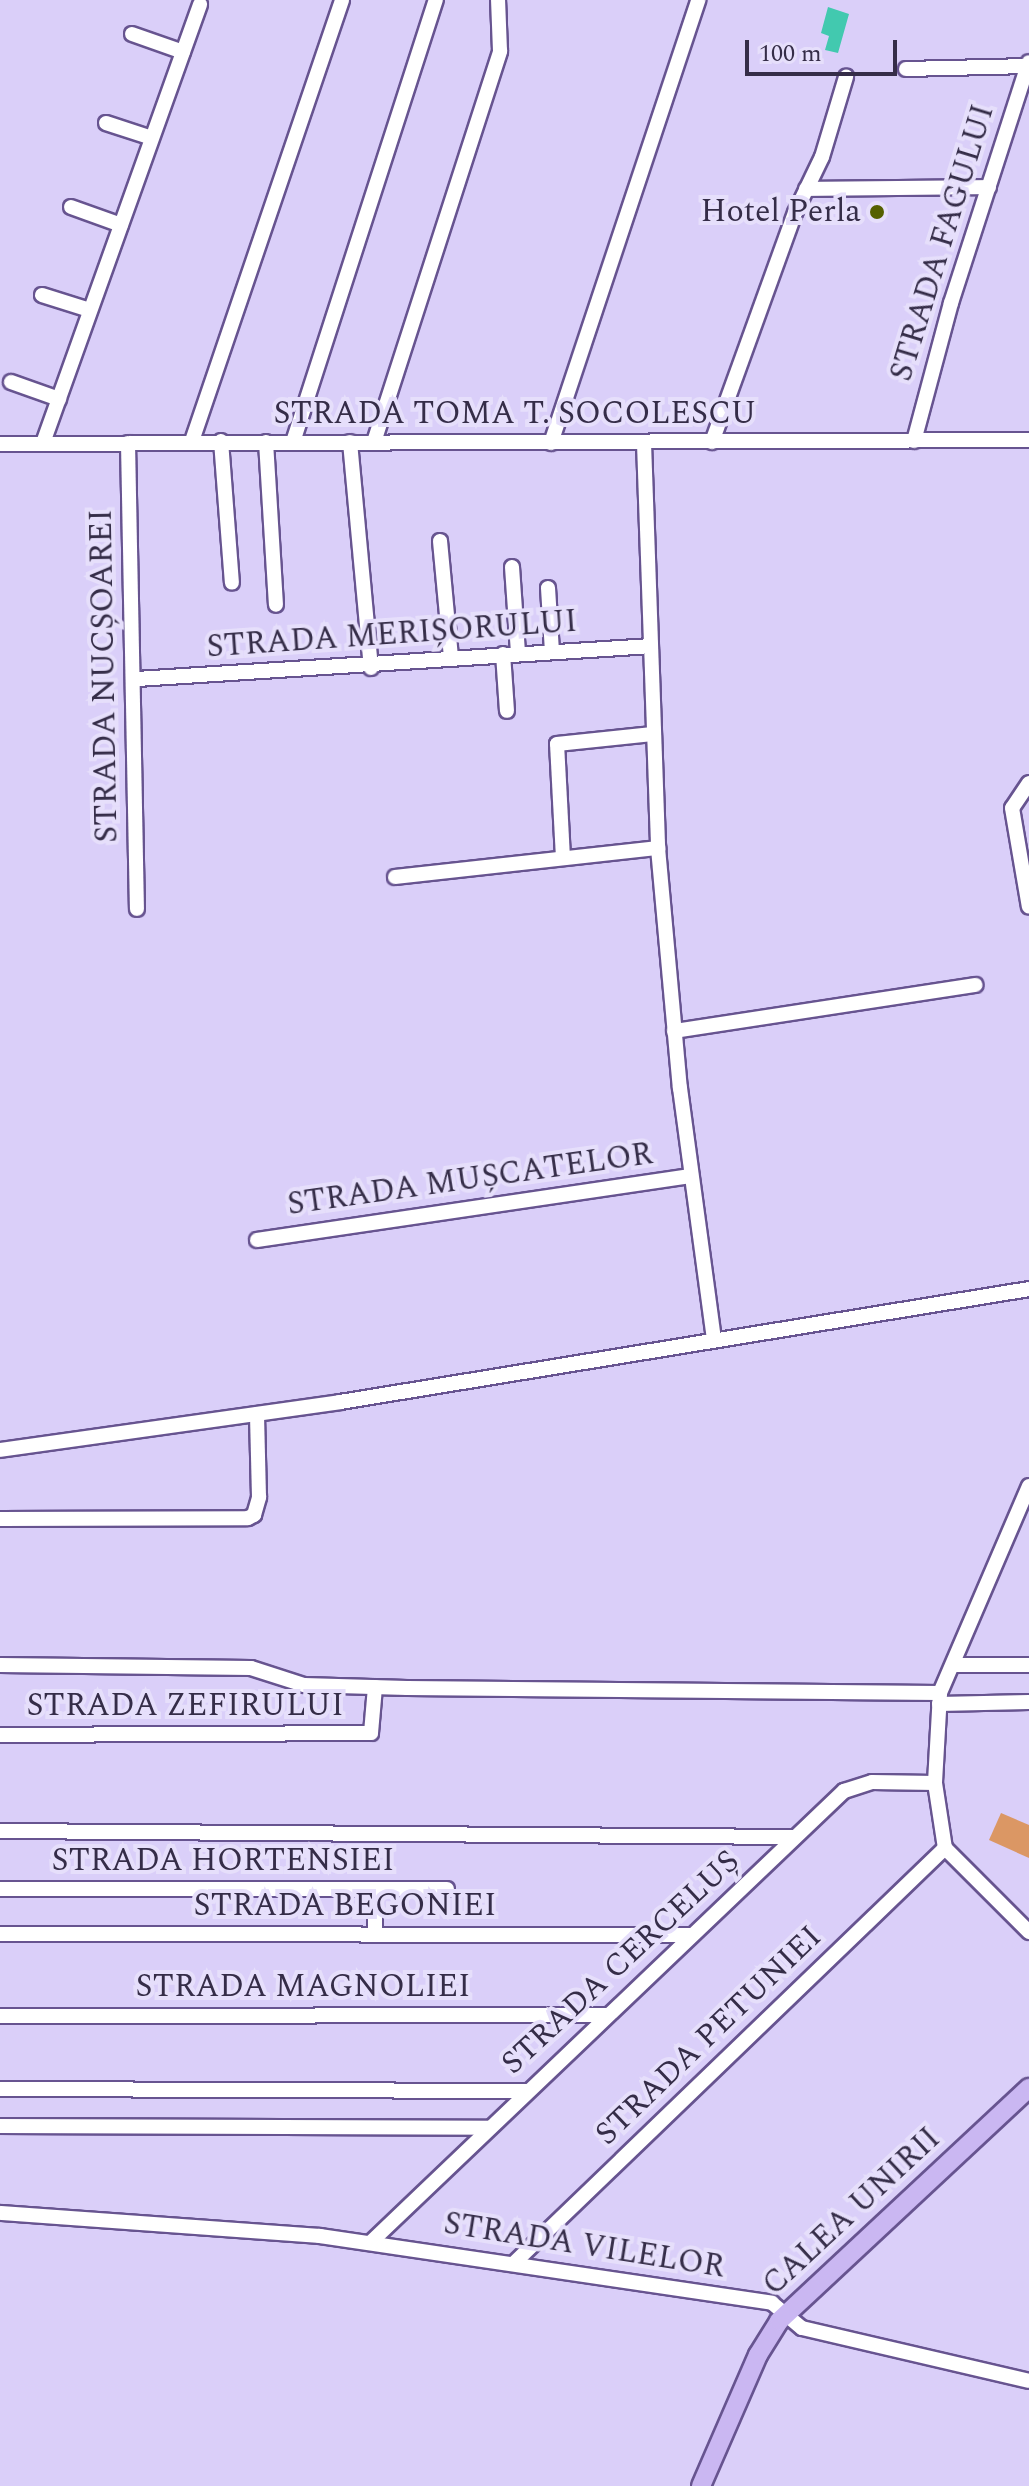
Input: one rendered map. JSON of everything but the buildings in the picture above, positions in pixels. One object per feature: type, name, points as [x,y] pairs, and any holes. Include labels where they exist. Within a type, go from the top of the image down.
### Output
[{"type":"main road","name":"CALEA UNIRII","points":[[701,2486],[758,2355],[785,2314],[1029,2088]]},
{"type":"street","points":[[192,441],[342,0]]},
{"type":"street","points":[[293,442],[436,0]]},
{"type":"street","points":[[374,442],[500,51],[498,0]]},
{"type":"street","points":[[551,443],[698,0]]},
{"type":"street","points":[[43,443],[200,4]]},
{"type":"street","points":[[132,34],[183,52]]},
{"type":"street","points":[[906,69],[1028,64]]},
{"type":"street","name":"STRADA FAGULUI","points":[[914,441],[1028,64]]},
{"type":"street","points":[[712,442],[806,189],[822,157],[846,77]]},
{"type":"street","points":[[106,123],[152,138]]},
{"type":"street","points":[[806,189],[989,187]]},
{"type":"street","points":[[71,207],[121,225]]},
{"type":"street","points":[[42,295],[90,310]]},
{"type":"street","points":[[11,382],[59,399]]},
{"type":"street","name":"STRADA TOMA T. SOCOLESCU","points":[[0,444],[192,441],[644,443],[1028,437]]},
{"type":"street","points":[[221,441],[232,583]]},
{"type":"street","points":[[266,442],[276,605]]},
{"type":"street","points":[[350,442],[371,668]]},
{"type":"street","name":"STRADA NUCȘOAREI","points":[[128,443],[137,679],[137,909]]},
{"type":"street","name":"STRADA MUȘCATELOR","points":[[644,443],[658,848],[690,1176],[714,1338]]},
{"type":"street","points":[[440,541],[451,658]]},
{"type":"street","points":[[507,711],[512,567]]},
{"type":"street","points":[[548,588],[552,651]]},
{"type":"street","name":"STRADA MERIȘORULUI","points":[[137,679],[371,668],[451,658],[651,646]]},
{"type":"street","points":[[563,858],[557,744],[652,734]]},
{"type":"street","points":[[1029,783],[1012,818],[1029,907]]},
{"type":"street","points":[[395,877],[658,848]]},
{"type":"street","points":[[674,1031],[976,985]]},
{"type":"street","name":"STRADA MUȘCATELOR","points":[[257,1240],[690,1176]]},
{"type":"street","points":[[0,1450],[257,1414],[1029,1289]]},
{"type":"street","points":[[0,1519],[248,1518],[254,1515],[259,1497],[257,1414]]},
{"type":"street","points":[[1029,1486],[940,1698],[935,1783],[935,1811],[945,1848],[1029,1932]]},
{"type":"street","points":[[953,1665],[1029,1664]]},
{"type":"street","points":[[0,1665],[251,1668],[304,1685],[1029,1702]]},
{"type":"street","name":"STRADA ZEFIRULUI","points":[[0,1735],[371,1733],[375,1687]]},
{"type":"street","name":"STRADA CERCELUȘ","points":[[371,2242],[794,1837],[859,1783],[935,1783]]},
{"type":"street","points":[[0,1831],[794,1837]]},
{"type":"street","name":"STRADA PETUNIEI","points":[[513,2264],[945,1848]]},
{"type":"street","name":"STRADA HORTENSIEI","points":[[0,1889],[447,1889]]},
{"type":"street","points":[[375,1890],[375,1933]]},
{"type":"street","name":"STRADA BEGONIEI","points":[[0,1934],[690,1935]]},
{"type":"street","name":"STRADA MAGNOLIEI","points":[[0,2016],[606,2015]]},
{"type":"street","points":[[0,2089],[527,2091]]},
{"type":"street","points":[[0,2126],[488,2128]]},
{"type":"street","name":"STRADA VILELOR","points":[[0,2213],[371,2242],[772,2303],[802,2328],[1029,2381]]},
{"type":"shaded area","points":[[828,7],[849,14],[838,53],[825,50],[829,36],[821,33]]},
{"type":"shaded area","points":[[1001,1813],[1029,1825],[1029,1858],[989,1840]]},
{"type":"place","name":"Hotel Perla","points":[[877,212]]}]
